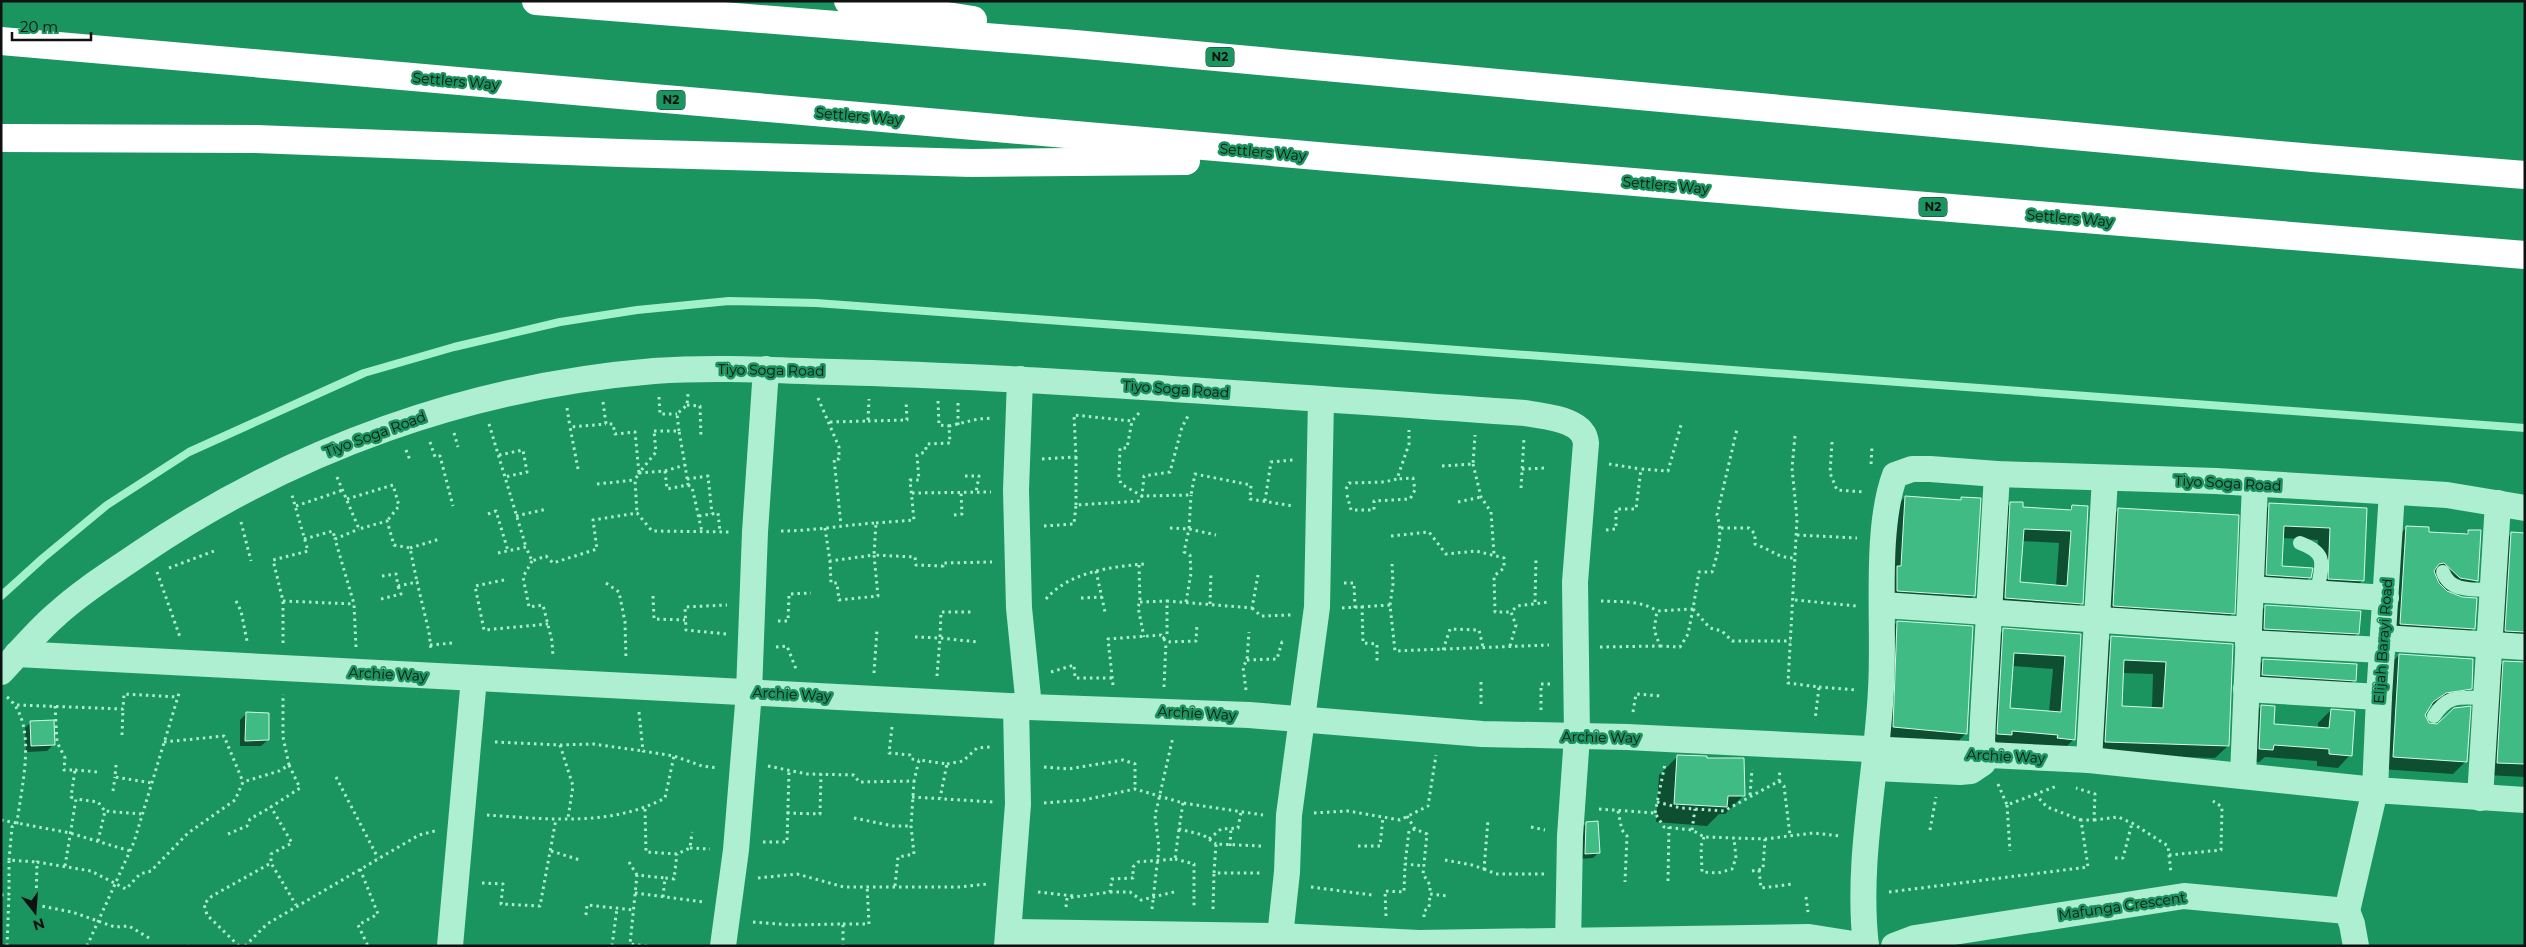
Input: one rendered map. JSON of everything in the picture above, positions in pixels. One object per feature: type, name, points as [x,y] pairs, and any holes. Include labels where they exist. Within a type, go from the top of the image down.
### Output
[{"type":"highway","name":"N2","points":[[536,1],[1075,44],[2303,157],[2525,175]]},
{"type":"highway","points":[[848,1],[952,16],[1075,44]]},
{"type":"highway","name":"Settlers Way","points":[[1,41],[1340,158],[2525,255]]},
{"type":"highway","points":[[1,138],[256,139],[972,164],[1340,158]]},
{"type":"street","points":[[726,924],[737,842],[749,692],[755,532],[766,369]]},
{"type":"street","name":"Tiyo Soga Road","points":[[9,663],[44,626],[73,600],[147,549],[229,497],[326,450],[396,424],[483,399],[600,376],[688,370],[814,370],[1020,379],[1525,413],[1576,426],[1584,433],[1586,443],[1578,531]]},
{"type":"street","points":[[1020,379],[1016,490],[1019,608],[1026,679],[1018,758],[1018,804],[1008,939],[1065,932],[1203,934],[1279,941],[1569,943],[1809,937],[1866,946]]},
{"type":"street","points":[[1279,941],[1287,878],[1289,815],[1316,607],[1320,504],[1321,399]]},
{"type":"street","name":"Tiyo Soga Road","points":[[1866,946],[1864,896],[1881,692],[1872,606],[1886,512],[1895,475],[1906,470],[1930,469],[1997,474],[2255,484],[2447,495],[2525,508]]},
{"type":"street","points":[[1875,759],[1941,772],[1971,770],[1983,763],[1986,756],[1982,732],[1997,474]]},
{"type":"street","points":[[2089,760],[2105,478]]},
{"type":"street","points":[[2243,776],[2255,484]]},
{"type":"street","name":"Elijah Barayi Road","points":[[2347,911],[2375,790],[2392,492]]},
{"type":"street","points":[[2480,798],[2498,503]]},
{"type":"street","points":[[1569,943],[1569,876],[1577,736],[1575,582],[1578,531]]},
{"type":"street","points":[[2251,589],[2386,598]]},
{"type":"street","points":[[1872,606],[1989,611],[2098,619],[2248,637],[2383,644],[2525,646]]},
{"type":"street","name":"Archie Way","points":[[9,663],[190,664],[934,702],[1114,708],[1249,715],[1482,734],[1627,737],[1813,746],[1875,759],[1986,756],[2089,760],[2375,790],[2525,800]]},
{"type":"street","points":[[450,946],[474,678]]},
{"type":"street","points":[[2246,689],[2379,697]]},
{"type":"street","name":"Mafunga Crescent","points":[[1894,946],[1915,938],[2184,896],[2205,896],[2347,911]]},
{"type":"street","points":[[2347,911],[2352,924],[2356,946]]},
{"type":"lane","points":[[2300,543],[2314,548],[2320,554],[2322,564],[2317,593]]},
{"type":"lane","points":[[2443,572],[2446,580],[2455,587],[2493,590]]},
{"type":"lane","points":[[2434,716],[2443,704],[2452,698],[2486,698]]},
{"type":"path","points":[[688,370],[687,405],[677,414],[688,485],[692,487],[702,532]]},
{"type":"path","points":[[814,370],[818,400],[830,422],[839,447],[839,459],[834,459],[834,467],[841,525]]},
{"type":"path","points":[[868,421],[870,373]]},
{"type":"path","points":[[830,422],[907,420],[905,374]]},
{"type":"path","points":[[600,376],[606,424]]},
{"type":"path","points":[[1148,387],[1142,410],[1132,421],[1127,448],[1120,448],[1119,476],[1121,484],[1142,496],[1191,495]]},
{"type":"path","points":[[1076,505],[1140,501],[1144,476],[1170,472],[1182,427],[1187,420],[1191,390]]},
{"type":"path","points":[[483,399],[516,516],[532,561]]},
{"type":"path","points":[[687,405],[700,406],[701,438]]},
{"type":"path","points":[[1397,478],[1409,444],[1407,405]]},
{"type":"path","points":[[1478,410],[1473,464],[1481,497],[1491,512],[1494,554]]},
{"type":"path","points":[[1521,488],[1525,413]]},
{"type":"path","points":[[1018,527],[1074,524],[1076,457],[1074,415],[1132,421]]},
{"type":"path","points":[[679,431],[654,432],[656,452],[638,473],[635,480],[637,513],[652,531],[805,531],[841,525],[914,520],[910,480],[918,480],[917,455],[925,452],[927,444],[950,443],[949,426],[978,419],[1020,418]]},
{"type":"path","points":[[578,469],[570,427],[613,424],[614,434],[635,432],[638,473]]},
{"type":"path","points":[[1578,531],[1616,529],[1616,509],[1636,509],[1641,469],[1668,471],[1681,425]]},
{"type":"path","points":[[1392,564],[1393,584],[1390,605],[1395,651],[1482,647],[1680,647],[1688,634],[1699,572],[1712,572],[1721,528],[1717,515],[1737,429]]},
{"type":"path","points":[[1795,436],[1792,468],[1797,535],[1788,683],[1881,692]]},
{"type":"path","points":[[430,439],[435,457],[440,456],[453,506]]},
{"type":"path","points":[[1832,442],[1830,473],[1836,490],[1868,492]]},
{"type":"path","points":[[1871,465],[1872,447]]},
{"type":"path","points":[[326,450],[359,529]]},
{"type":"path","points":[[498,455],[523,450],[527,472],[505,477]]},
{"type":"path","points":[[1018,459],[1076,457]]},
{"type":"path","points":[[1265,501],[1272,462],[1319,458]]},
{"type":"path","points":[[1442,466],[1473,464]]},
{"type":"path","points":[[638,473],[665,471],[685,465]]},
{"type":"path","points":[[1522,469],[1547,468]]},
{"type":"path","points":[[228,834],[247,826],[250,819],[300,788],[289,765],[283,737],[283,601],[273,560],[308,551],[296,506],[283,471]]},
{"type":"path","points":[[665,471],[668,489],[688,485]]},
{"type":"path","points":[[1186,602],[1191,573],[1190,554],[1184,552],[1189,528],[1191,495],[1195,474],[1251,485],[1250,498],[1292,505],[1320,504],[1346,489],[1350,483],[1384,482],[1397,478],[1413,478],[1415,490],[1410,499],[1374,501],[1374,510],[1351,510],[1346,489]]},
{"type":"path","points":[[687,479],[708,476],[712,514]]},
{"type":"path","points":[[965,476],[979,476],[976,492]]},
{"type":"path","points":[[597,484],[635,480]]},
{"type":"path","points":[[335,539],[387,520],[399,506],[393,485],[346,499]]},
{"type":"path","points":[[296,506],[343,490]]},
{"type":"path","points":[[912,493],[1016,490]]},
{"type":"path","points":[[954,515],[962,514],[961,492]]},
{"type":"path","points":[[229,497],[244,530],[252,561]]},
{"type":"path","points":[[1458,502],[1481,497]]},
{"type":"path","points":[[516,516],[547,509]]},
{"type":"path","points":[[488,514],[496,511],[508,551]]},
{"type":"path","points":[[555,682],[552,641],[543,605],[529,607],[523,577],[532,561],[546,556],[553,563],[597,549],[593,520],[637,513]]},
{"type":"path","points":[[698,516],[718,513],[720,532]]},
{"type":"path","points":[[387,520],[394,545],[410,548],[440,539]]},
{"type":"path","points":[[825,528],[831,583],[836,583],[839,600],[878,596],[874,554],[876,523]]},
{"type":"path","points":[[1170,528],[1189,528],[1216,535]]},
{"type":"path","points":[[1721,528],[1750,528],[1755,534],[1756,544],[1770,549],[1782,558],[1795,558]]},
{"type":"path","points":[[304,538],[333,531],[354,604],[358,672]]},
{"type":"path","points":[[1392,536],[1429,532],[1446,554],[1476,551],[1504,558],[1504,568],[1494,576],[1495,612],[1511,612]]},
{"type":"path","points":[[1797,535],[1866,538]]},
{"type":"path","points":[[498,553],[526,547]]},
{"type":"path","points":[[410,548],[430,645],[432,676]]},
{"type":"path","points":[[87,946],[130,851],[190,664],[147,549]]},
{"type":"path","points":[[157,573],[214,551]]},
{"type":"path","points":[[830,561],[874,554],[915,557],[916,565],[943,566],[943,564],[1019,562]]},
{"type":"path","points":[[1535,602],[1536,559]]},
{"type":"path","points":[[1019,608],[1041,605],[1055,589],[1069,580],[1096,571],[1142,564],[1140,602],[1138,607],[1144,636]]},
{"type":"path","points":[[1096,571],[1105,612]]},
{"type":"path","points":[[1210,604],[1211,572]]},
{"type":"path","points":[[381,599],[400,594],[396,574],[382,576]]},
{"type":"path","points":[[1252,608],[1258,576]]},
{"type":"path","points":[[504,580],[475,586],[484,630],[548,624]]},
{"type":"path","points":[[398,586],[417,582]]},
{"type":"path","points":[[798,695],[796,664],[786,646],[751,627],[685,607],[686,630],[751,627],[788,621],[789,594],[811,594]]},
{"type":"path","points":[[653,596],[654,619],[685,620]]},
{"type":"path","points":[[1081,598],[1102,597]]},
{"type":"path","points":[[1795,600],[1872,606]]},
{"type":"path","points":[[236,601],[241,611],[249,667]]},
{"type":"path","points":[[283,601],[354,604]]},
{"type":"path","points":[[1150,933],[1157,859],[1155,816],[1161,796],[1171,712],[1165,640],[1167,634],[1167,601]]},
{"type":"path","points":[[1140,602],[1167,601],[1210,604],[1252,608],[1260,616],[1301,617],[1313,639],[1282,642],[1277,659],[1247,660]]},
{"type":"path","points":[[1316,607],[1353,608],[1390,605]]},
{"type":"path","points":[[1362,606],[1363,643],[1377,644],[1377,663]]},
{"type":"path","points":[[1693,609],[1710,628],[1722,631],[1732,641],[1791,641]]},
{"type":"path","points":[[1660,646],[1654,630],[1657,611],[1693,609]]},
{"type":"path","points":[[934,702],[941,612],[974,612]]},
{"type":"path","points":[[1114,708],[1108,639],[1161,635],[1165,640],[1196,641],[1197,624]]},
{"type":"path","points":[[1443,650],[1450,629],[1479,630],[1482,647]]},
{"type":"path","points":[[877,630],[889,753],[910,755],[911,758],[946,764],[963,761],[977,748],[1068,769],[1123,760],[1135,764],[1135,789]]},
{"type":"path","points":[[1249,632],[1247,660],[1243,667],[1249,715]]},
{"type":"path","points":[[915,637],[978,642]]},
{"type":"path","points":[[430,645],[453,643]]},
{"type":"path","points":[[1026,679],[1074,665],[1075,678],[1112,678]]},
{"type":"path","points":[[1813,746],[1819,687]]},
{"type":"path","points":[[1,692],[17,705],[24,734],[26,771],[21,787],[17,822],[12,827],[9,860],[8,946]]},
{"type":"path","points":[[122,735],[124,694],[178,697]]},
{"type":"path","points":[[1627,737],[1636,694],[1661,696]]},
{"type":"path","points":[[17,705],[123,709]]},
{"type":"path","points":[[55,706],[56,742],[65,758],[64,770],[98,772]]},
{"type":"path","points":[[912,796],[1018,804],[1084,800],[1135,789],[1183,803],[1258,815],[1348,812],[1400,820],[1428,806],[1439,730]]},
{"type":"path","points":[[9,860],[65,866],[91,872],[126,889],[140,874],[151,871],[188,833],[236,800],[243,782],[224,736],[164,742]]},
{"type":"path","points":[[1670,739],[1655,813],[1664,827],[1692,830],[1704,837],[1765,838],[1813,833],[1868,840]]},
{"type":"path","points":[[468,740],[560,745],[593,744],[643,750]]},
{"type":"path","points":[[560,745],[573,786],[568,818]]},
{"type":"path","points":[[1779,781],[1783,745]]},
{"type":"path","points":[[245,946],[267,924],[296,906],[419,835],[460,818],[556,819],[602,817],[645,809],[665,798],[674,756]]},
{"type":"path","points":[[1986,756],[2007,805],[2010,851]]},
{"type":"path","points":[[895,886],[898,857],[914,854],[911,826],[912,796],[919,760]]},
{"type":"path","points":[[940,798],[946,764]]},
{"type":"path","points":[[113,790],[116,765]]},
{"type":"path","points":[[243,782],[279,771],[289,765]]},
{"type":"path","points":[[743,771],[767,765],[789,771],[854,775],[859,782],[914,781]]},
{"type":"path","points":[[75,770],[71,797],[98,802],[105,811],[141,814]]},
{"type":"path","points":[[2169,855],[2221,850],[2222,807],[2203,793],[2192,770]]},
{"type":"path","points":[[737,842],[787,842],[789,771]]},
{"type":"path","points":[[1930,830],[1941,772]]},
{"type":"path","points":[[788,813],[820,814],[821,774]]},
{"type":"path","points":[[115,777],[152,783]]},
{"type":"path","points":[[336,777],[378,858]]},
{"type":"path","points":[[1657,802],[1724,811],[1779,781]]},
{"type":"path","points":[[1779,781],[1784,786],[1790,836]]},
{"type":"path","points":[[2007,805],[2063,784]]},
{"type":"path","points":[[2035,794],[2047,807],[2081,820],[2118,818],[2132,823],[2168,846],[2172,876],[2164,899]]},
{"type":"path","points":[[2094,820],[2095,794]]},
{"type":"path","points":[[65,866],[76,798]]},
{"type":"path","points":[[1175,859],[1183,803]]},
{"type":"path","points":[[1573,806],[1655,813]]},
{"type":"path","points":[[271,807],[292,843],[271,854],[271,863],[296,906]]},
{"type":"path","points":[[1692,830],[1695,808]]},
{"type":"path","points":[[645,809],[646,852],[677,854],[690,848],[692,832]]},
{"type":"path","points":[[98,840],[105,811]]},
{"type":"path","points":[[1618,811],[1622,830],[1627,836],[1625,882]]},
{"type":"path","points":[[1209,839],[1221,829],[1238,828],[1241,812]]},
{"type":"path","points":[[1407,816],[1415,829],[1427,834],[1423,874],[1430,885],[1430,894],[1429,908],[1424,911],[1425,942]]},
{"type":"path","points":[[1358,846],[1380,846],[1383,817]]},
{"type":"path","points":[[854,818],[911,826]]},
{"type":"path","points":[[455,882],[503,884],[501,904],[540,906],[556,819]]},
{"type":"path","points":[[1,820],[70,833],[130,851]]},
{"type":"path","points":[[1484,869],[1488,820]]},
{"type":"path","points":[[1864,896],[2088,867],[2081,820]]},
{"type":"path","points":[[2115,858],[2123,858],[2132,823]]},
{"type":"path","points":[[1668,881],[1669,827]]},
{"type":"path","points":[[1230,846],[1231,828]]},
{"type":"path","points":[[1179,829],[1203,835],[1216,844],[1230,846],[1289,845]]},
{"type":"path","points":[[1386,941],[1385,891],[1404,892],[1405,864],[1410,831],[1415,829]]},
{"type":"path","points":[[1704,837],[1701,846],[1702,872],[1718,873],[1732,869],[1736,858],[1734,838]]},
{"type":"path","points":[[1752,871],[1763,868],[1765,838]]},
{"type":"path","points":[[1203,934],[1214,873],[1216,844]]},
{"type":"path","points":[[551,851],[580,860]]},
{"type":"path","points":[[637,875],[674,879],[677,854]]},
{"type":"path","points":[[1110,892],[1112,879],[1133,878],[1133,867],[1138,862],[1175,859],[1194,864],[1203,934]]},
{"type":"path","points":[[1445,860],[1472,865],[1496,874],[1569,876]]},
{"type":"path","points":[[37,862],[36,905],[98,920],[115,927],[129,926],[149,938]]},
{"type":"path","points":[[629,862],[637,875],[630,944],[647,946]]},
{"type":"path","points":[[239,946],[207,915],[204,904],[212,896],[271,863]]},
{"type":"path","points":[[1405,864],[1424,866]]},
{"type":"path","points":[[360,869],[378,914],[358,925],[368,946]]},
{"type":"path","points":[[1759,870],[1761,888],[1793,884]]},
{"type":"path","points":[[1214,873],[1287,878],[1372,896]]},
{"type":"path","points":[[732,878],[766,878],[797,874],[844,886],[1012,888],[1074,896]]},
{"type":"path","points":[[663,897],[665,878]]},
{"type":"path","points":[[635,894],[663,897],[726,924],[869,924],[866,885]]},
{"type":"path","points":[[1065,932],[1066,898],[1110,892],[1130,892],[1136,894],[1141,900],[1174,892]]},
{"type":"path","points":[[1,894],[9,894]]},
{"type":"path","points":[[1430,894],[1449,896]]},
{"type":"path","points":[[586,916],[587,905],[634,910]]},
{"type":"path","points":[[612,946],[617,908]]},
{"type":"path","points":[[843,924],[844,946]]},
{"type":"building","points":[[1905,496],[1961,500],[1961,497],[1981,498],[1975,596],[1897,591],[1897,566],[1901,566]]},
{"type":"building","points":[[2010,502],[2023,502],[2023,507],[2071,510],[2072,505],[2088,506],[2083,604],[2005,598]],"holes":[[[2024,529],[2071,531],[2067,586],[2020,582]]]},
{"type":"building","points":[[2269,503],[2367,508],[2364,581],[2328,579],[2330,528],[2284,526],[2282,566],[2313,568],[2311,578],[2266,575]]},
{"type":"building","points":[[2118,508],[2239,515],[2235,614],[2113,606]]},
{"type":"building","points":[[2406,526],[2429,527],[2429,532],[2468,534],[2468,530],[2481,530],[2478,581],[2460,578],[2444,563],[2439,564],[2434,571],[2439,583],[2447,591],[2462,597],[2477,598],[2475,629],[2400,624]]},
{"type":"building","points":[[2511,532],[2525,533],[2525,632],[2505,631]]},
{"type":"building","points":[[2265,605],[2361,611],[2359,634],[2264,629]]},
{"type":"building","points":[[1897,621],[1973,626],[1967,734],[1893,727]]},
{"type":"building","points":[[2003,628],[2081,634],[2075,740],[2057,738],[2058,735],[2012,731],[2012,735],[1997,734]],"holes":[[[2014,653],[2065,656],[2061,712],[2010,708]]]},
{"type":"building","points":[[2111,636],[2233,644],[2229,746],[2105,742]],"holes":[[[2124,660],[2166,662],[2163,708],[2122,706]]]},
{"type":"building","points":[[2399,654],[2473,659],[2472,689],[2446,693],[2433,702],[2425,715],[2429,723],[2437,724],[2454,708],[2471,706],[2467,762],[2393,757]]},
{"type":"building","points":[[2263,659],[2357,664],[2356,681],[2262,675]]},
{"type":"building","points":[[2503,661],[2525,662],[2525,764],[2497,763]]},
{"type":"building","points":[[2261,705],[2275,706],[2274,724],[2329,728],[2331,709],[2355,711],[2352,756],[2329,754],[2329,749],[2274,745],[2273,750],[2259,749]]},
{"type":"building","points":[[246,712],[269,713],[269,740],[245,741]]},
{"type":"building","points":[[54,720],[55,745],[31,746],[30,721]]},
{"type":"building","points":[[1677,755],[1707,756],[1707,758],[1744,758],[1745,796],[1728,796],[1727,807],[1674,804]]},
{"type":"building","points":[[1598,821],[1600,853],[1585,854],[1586,822]]},
{"type":"waterway","points":[[1,596],[107,505],[189,452],[364,373],[454,347],[560,322],[637,310],[729,301],[816,303],[2525,428]]}]
